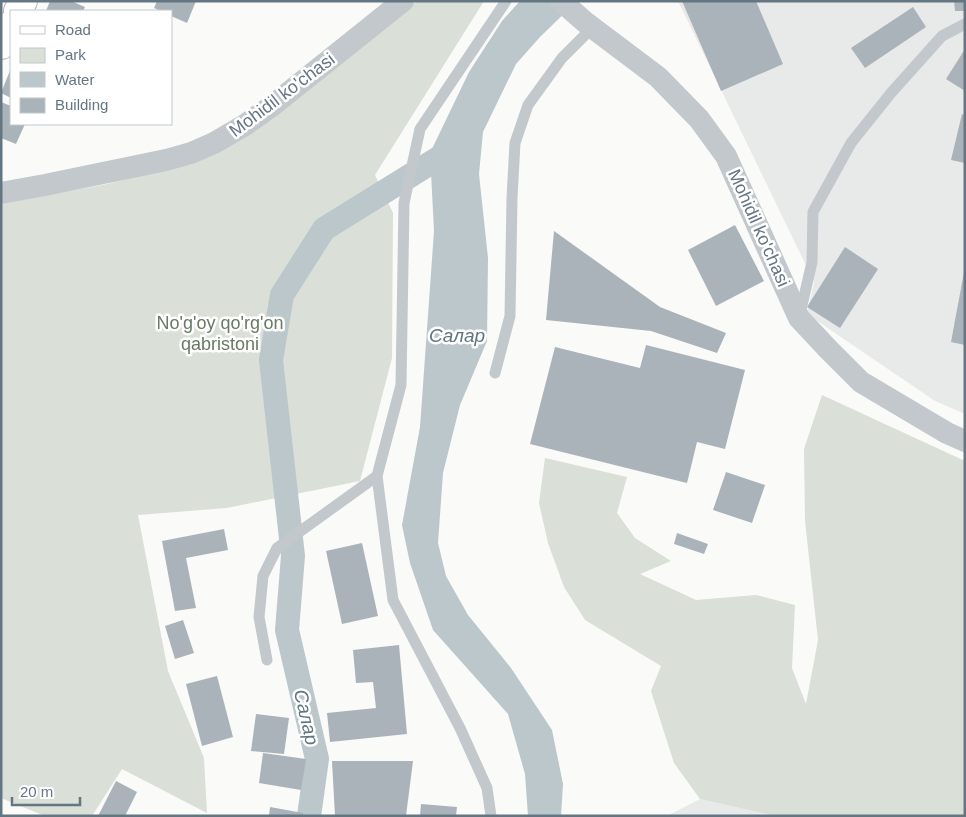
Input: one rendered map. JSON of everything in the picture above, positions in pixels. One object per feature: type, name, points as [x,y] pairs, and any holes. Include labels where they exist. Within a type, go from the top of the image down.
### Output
[{"type":"street","name":"Mohidil ko'chasi","points":[[1,192],[45,185],[166,160],[191,153],[214,143],[245,126],[273,105],[402,1]]},
{"type":"street","name":"Mohidil ko'chasi","points":[[561,1],[658,77],[700,119],[726,156],[799,318],[862,382],[947,434],[965,441]]},
{"type":"street","points":[[1,45],[10,27]]},
{"type":"lane","points":[[491,816],[488,788],[460,728],[393,600],[377,476],[402,385],[404,203],[420,129],[506,1]]},
{"type":"lane","points":[[495,373],[510,316],[515,143],[528,105],[589,24]]},
{"type":"lane","points":[[799,318],[812,262],[813,212],[851,143],[891,93],[942,36],[965,24]]},
{"type":"lane","points":[[267,660],[259,617],[263,576],[277,548],[377,476]]},
{"type":"shaded area","points":[[678,1],[965,1],[965,414],[935,401],[807,314],[814,282]]},
{"type":"shaded area","points":[[700,799],[775,816],[667,816]]},
{"type":"green space","name":"No'g'oy qo'rg'on qabristoni","points":[[417,1],[484,1],[375,175],[393,213],[392,358],[360,481],[227,508],[138,515],[168,671],[204,758],[207,813],[122,769],[92,816],[45,816],[1,798],[1,204],[107,184],[165,169],[243,137]]},
{"type":"green space","points":[[822,395],[965,461],[965,816],[775,816],[700,799],[674,763],[651,691],[661,666],[585,620],[564,587],[548,543],[539,503],[545,458],[627,477],[617,513],[635,538],[671,561],[640,574],[696,600],[756,595],[795,605],[792,668],[806,704],[818,640],[805,521],[804,449]]},
{"type":"water","name":"Салар","points":[[520,1],[577,1],[540,37],[516,64],[483,132],[479,174],[488,258],[487,341],[460,405],[443,473],[438,543],[446,576],[468,615],[511,668],[552,730],[563,784],[561,816],[528,816],[525,774],[508,714],[433,630],[410,563],[402,525],[420,427],[434,231],[430,153],[469,72],[502,21]]},
{"type":"building","points":[[50,1],[71,1],[85,7],[84,10],[46,10]]},
{"type":"building","points":[[157,1],[196,1],[187,23],[172,16],[172,10],[154,8]]},
{"type":"building","points":[[682,1],[756,1],[783,64],[721,91]]},
{"type":"building","points":[[954,1],[965,1],[965,11],[955,11]]},
{"type":"building","points":[[913,7],[926,27],[865,68],[851,48]]},
{"type":"building","points":[[965,49],[965,91],[946,79]]},
{"type":"building","points":[[10,70],[10,98],[1,93]]},
{"type":"building","points":[[1,102],[10,106],[10,125],[25,125],[16,144],[1,138]]},
{"type":"building","points":[[962,114],[965,115],[965,163],[951,160]]},
{"type":"building","points":[[735,225],[764,281],[716,306],[688,250]]},
{"type":"building","points":[[554,231],[660,307],[726,333],[717,353],[651,331],[546,320]]},
{"type":"building","points":[[845,247],[878,269],[840,328],[807,307]]},
{"type":"building","points":[[965,272],[965,345],[951,342]]},
{"type":"building","points":[[646,345],[745,370],[725,449],[697,442],[687,483],[530,444],[555,347],[640,368]]},
{"type":"building","points":[[726,472],[765,485],[752,523],[713,510]]},
{"type":"building","points":[[224,529],[228,550],[186,558],[196,608],[175,611],[162,541]]},
{"type":"building","points":[[677,533],[708,544],[704,554],[674,544]]},
{"type":"building","points":[[362,543],[378,616],[342,624],[326,551]]},
{"type":"building","points":[[183,620],[194,653],[175,659],[165,626]]},
{"type":"building","points":[[399,645],[407,734],[330,742],[327,713],[376,708],[373,682],[356,683],[353,650]]},
{"type":"building","points":[[217,676],[233,737],[202,746],[186,684]]},
{"type":"building","points":[[256,714],[289,718],[284,754],[251,751]]},
{"type":"building","points":[[263,753],[306,759],[301,790],[259,783]]},
{"type":"building","points":[[332,761],[413,761],[406,816],[335,816]]},
{"type":"building","points":[[116,781],[137,792],[125,816],[98,816]]},
{"type":"building","points":[[421,804],[457,807],[456,816],[420,816]]},
{"type":"building","points":[[270,807],[303,813],[303,816],[269,816]]},
{"type":"waterway","name":"Салар","points":[[309,816],[317,759],[287,630],[293,556],[271,360],[282,295],[324,229],[458,146]]}]
